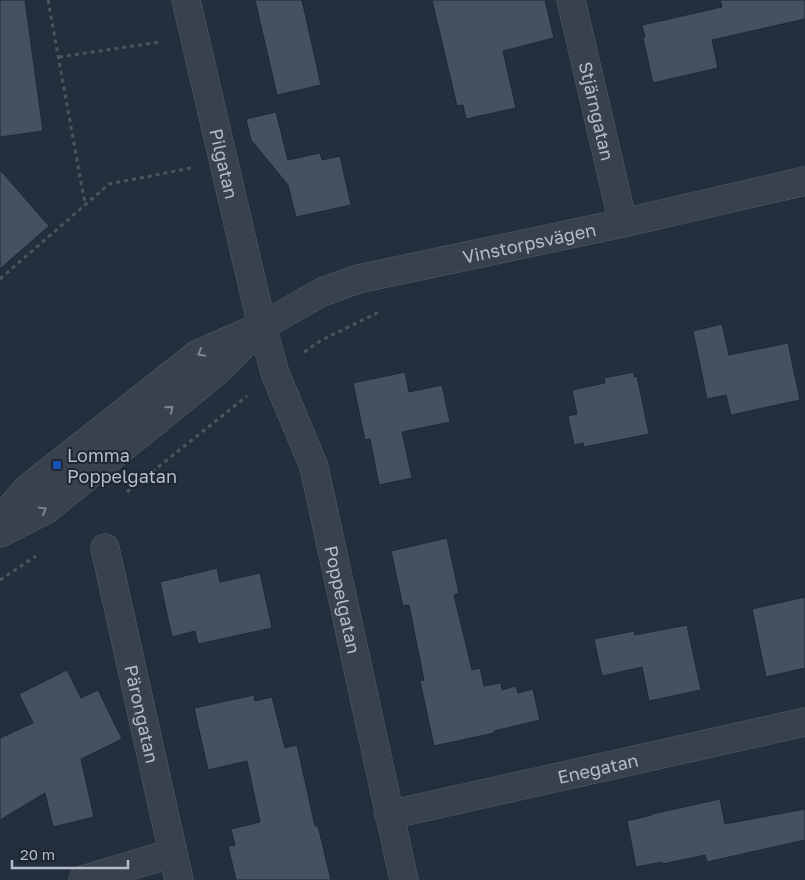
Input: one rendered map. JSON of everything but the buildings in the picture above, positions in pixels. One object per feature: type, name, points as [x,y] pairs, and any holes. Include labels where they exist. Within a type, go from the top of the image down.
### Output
[{"type":"street","name":"Pilgatan","points":[[186,0],[262,326]]},
{"type":"street","name":"Stjärngatan","points":[[572,0],[622,222]]},
{"type":"street","name":"Vinstorpsvägen","points":[[0,520],[27,489],[198,354],[262,326],[322,292],[358,279],[805,181]]},
{"type":"street","name":"Vinstorpsvägen","points":[[0,533],[47,508],[215,373],[262,326]]},
{"type":"street","name":"Poppelgatan","points":[[262,326],[275,373],[314,467],[404,880]]},
{"type":"street","name":"Pärongatan","points":[[105,548],[179,880]]},
{"type":"street","name":"Enegatan","points":[[389,815],[805,722]]},
{"type":"street","points":[[83,880],[173,852]]},
{"type":"path","points":[[48,0],[86,204]]},
{"type":"path","points":[[59,56],[169,40]]},
{"type":"path","points":[[0,279],[109,184],[199,167]]},
{"type":"path","points":[[120,497],[275,373],[320,341],[383,310]]},
{"type":"path","points":[[196,388],[220,418]]},
{"type":"path","points":[[0,580],[37,555]]},
{"type":"place","name":"Lomma Poppelgatan","points":[[57,465]]}]
